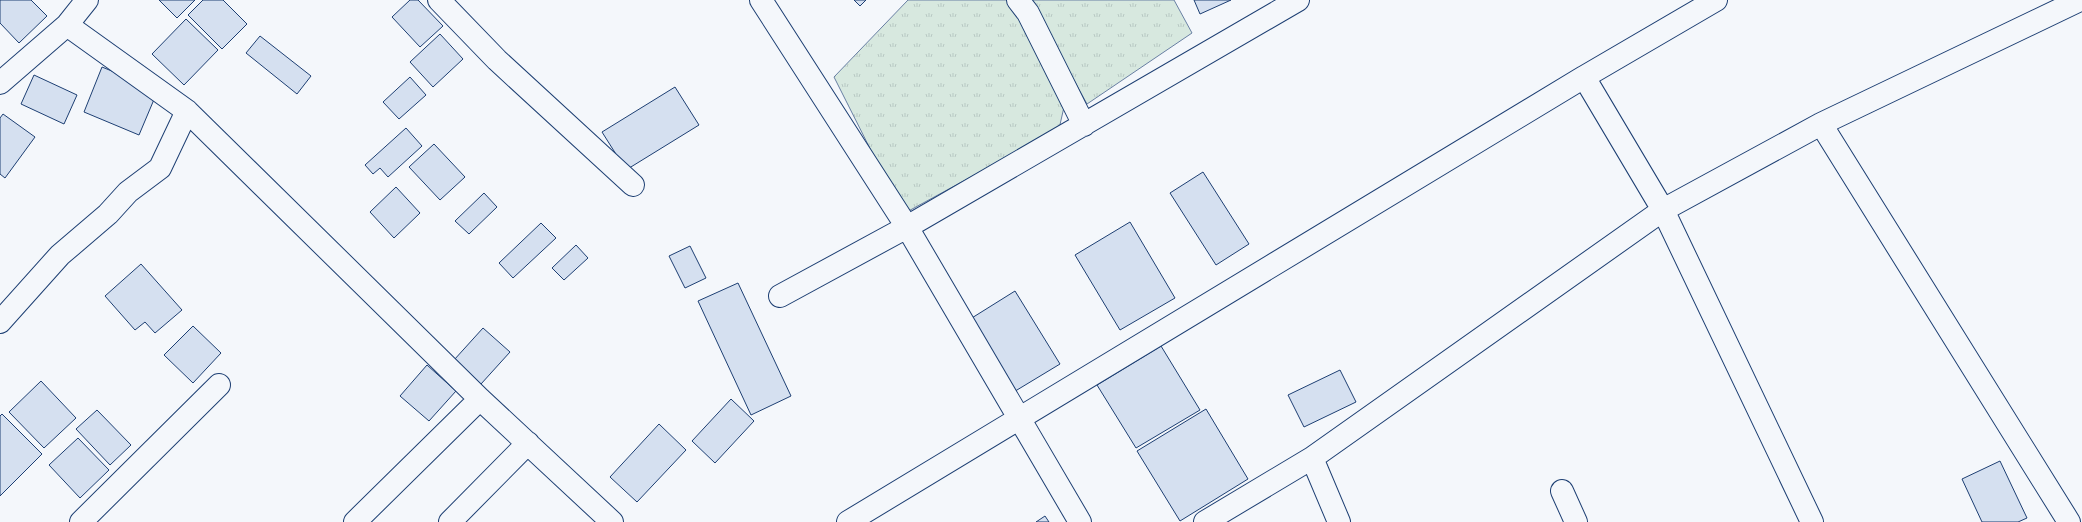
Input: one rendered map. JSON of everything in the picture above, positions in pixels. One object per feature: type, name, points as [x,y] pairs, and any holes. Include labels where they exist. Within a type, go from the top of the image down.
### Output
[{"type":"street","points":[[0,83],[67,25],[88,0]]},
{"type":"street","points":[[439,0],[497,60],[633,185]]},
{"type":"street","points":[[761,0],[907,227],[1080,522]]},
{"type":"street","points":[[1018,0],[1028,13],[1084,125]]},
{"type":"street","points":[[780,296],[907,227],[1298,0]]},
{"type":"street","points":[[848,522],[1584,77],[1716,0]]},
{"type":"street","points":[[1205,522],[1312,458],[1663,210],[1821,124],[2080,0]]},
{"type":"street","points":[[67,25],[188,111],[480,399],[612,522]]},
{"type":"street","points":[[1584,77],[1663,210],[1812,522]]},
{"type":"street","points":[[0,322],[60,255],[108,214],[128,192],[160,168],[188,111]]},
{"type":"street","points":[[1821,124],[2070,519]]},
{"type":"street","points":[[82,522],[219,385]]},
{"type":"street","points":[[356,522],[480,399]]},
{"type":"street","points":[[450,522],[528,443]]},
{"type":"street","points":[[1312,458],[1339,522]]},
{"type":"street","points":[[1562,491],[1576,522]]},
{"type":"green space","points":[[908,0],[1008,0],[1027,25],[1064,107],[1059,129],[903,214],[834,77]]},
{"type":"green space","points":[[1030,0],[1174,0],[1192,33],[1087,104]]},
{"type":"building","points":[[0,0],[31,0],[47,16],[19,43],[0,23]]},
{"type":"building","points":[[159,0],[195,0],[177,18]]},
{"type":"building","points":[[203,0],[223,0],[247,24],[222,49],[188,15]]},
{"type":"building","points":[[410,0],[418,0],[443,26],[420,47],[392,17]]},
{"type":"building","points":[[854,0],[866,0],[860,6]]},
{"type":"building","points":[[1194,0],[1231,0],[1200,14]]},
{"type":"building","points":[[186,19],[218,50],[184,85],[152,54]]},
{"type":"building","points":[[440,34],[463,59],[433,87],[410,62]]},
{"type":"building","points":[[260,36],[311,76],[297,94],[246,53]]},
{"type":"building","points":[[102,67],[158,90],[139,135],[84,112]]},
{"type":"building","points":[[34,75],[77,95],[64,124],[21,104]]},
{"type":"building","points":[[410,77],[426,95],[399,119],[383,102]]},
{"type":"building","points":[[675,87],[699,125],[626,170],[602,132]]},
{"type":"building","points":[[3,114],[35,137],[5,178],[0,174],[0,118]]},
{"type":"building","points":[[406,128],[422,146],[388,177],[380,168],[373,174],[365,165]]},
{"type":"building","points":[[434,144],[465,177],[440,200],[409,167]]},
{"type":"building","points":[[1203,172],[1249,244],[1216,265],[1170,193]]},
{"type":"building","points":[[396,187],[420,213],[394,238],[370,212]]},
{"type":"building","points":[[484,193],[497,207],[469,234],[455,221]]},
{"type":"building","points":[[1130,222],[1175,298],[1120,330],[1075,255]]},
{"type":"building","points":[[541,223],[556,238],[513,278],[499,263]]},
{"type":"building","points":[[576,245],[588,258],[564,280],[552,268]]},
{"type":"building","points":[[690,246],[706,278],[685,288],[669,256]]},
{"type":"building","points":[[141,264],[182,310],[155,333],[145,322],[135,330],[105,296]]},
{"type":"building","points":[[738,283],[791,396],[751,415],[698,301]]},
{"type":"building","points":[[1015,291],[1060,364],[1012,393],[967,321]]},
{"type":"building","points":[[193,326],[221,353],[193,383],[164,355]]},
{"type":"building","points":[[483,328],[510,352],[481,384],[454,360]]},
{"type":"building","points":[[1161,346],[1200,410],[1136,448],[1097,385]]},
{"type":"building","points":[[427,365],[456,391],[429,421],[400,396]]},
{"type":"building","points":[[1340,370],[1356,402],[1304,427],[1288,395]]},
{"type":"building","points":[[41,381],[76,418],[44,448],[9,412]]},
{"type":"building","points":[[731,399],[754,421],[715,463],[692,441]]},
{"type":"building","points":[[1206,409],[1248,479],[1180,521],[1137,451]]},
{"type":"building","points":[[97,410],[131,445],[110,465],[76,429]]},
{"type":"building","points":[[2,414],[42,454],[0,496],[0,416]]},
{"type":"building","points":[[659,424],[686,450],[637,502],[610,477]]},
{"type":"building","points":[[78,438],[109,470],[80,498],[49,465]]},
{"type":"building","points":[[2000,461],[2027,518],[2018,522],[1982,522],[1962,479]]},
{"type":"building","points":[[1045,516],[1049,522],[1036,522]]}]
